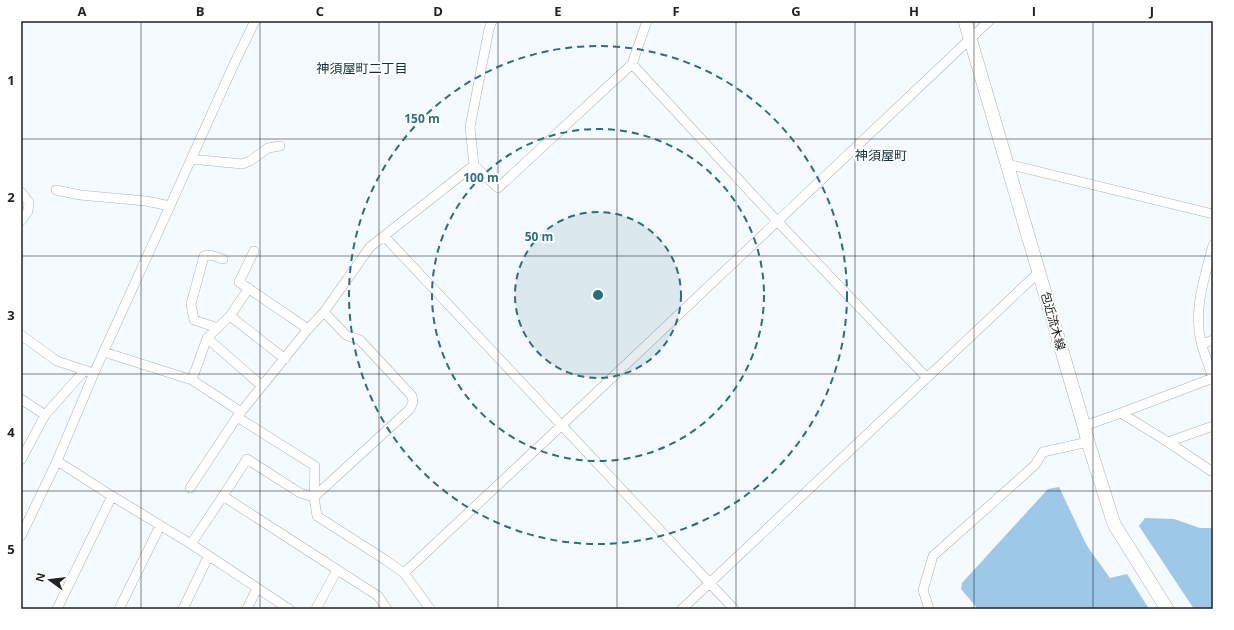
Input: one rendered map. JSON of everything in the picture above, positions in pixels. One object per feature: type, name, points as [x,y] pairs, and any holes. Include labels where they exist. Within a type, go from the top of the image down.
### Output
[{"type":"street","points":[[21,460],[45,415],[89,372],[104,352],[254,21]]},
{"type":"street","points":[[492,21],[489,29],[470,127],[474,165],[498,188],[632,64],[647,21]]},
{"type":"street","name":"包近流木線","points":[[965,21],[1088,442],[1114,524],[1167,609]]},
{"type":"street","points":[[404,573],[778,222],[989,21]]},
{"type":"street","points":[[632,64],[778,222],[927,378]]},
{"type":"street","points":[[191,159],[242,164],[250,161],[268,148],[280,146]]},
{"type":"street","points":[[1007,164],[1213,214]]},
{"type":"street","points":[[190,488],[239,415],[308,329],[324,312],[370,247],[474,165]]},
{"type":"street","points":[[56,190],[80,195],[146,200],[170,206]]},
{"type":"street","points":[[21,192],[29,202],[28,211],[21,221]]},
{"type":"street","points":[[384,236],[734,609]]},
{"type":"street","points":[[1084,426],[1213,378],[1202,344],[1199,325],[1200,298],[1213,245]]},
{"type":"street","points":[[254,251],[239,282],[308,329]]},
{"type":"street","points":[[218,328],[194,320],[191,304],[204,256],[210,255],[223,259]]},
{"type":"street","points":[[682,609],[1039,272]]},
{"type":"street","points":[[192,380],[207,338],[230,316],[249,288]]},
{"type":"street","points":[[314,497],[410,409],[413,402],[412,396],[360,340],[346,335],[324,312]]},
{"type":"street","points":[[230,316],[285,359]]},
{"type":"street","points":[[21,335],[57,361],[89,372]]},
{"type":"street","points":[[207,338],[262,386]]},
{"type":"street","points":[[1202,344],[1213,340]]},
{"type":"street","points":[[104,352],[192,380],[239,415],[315,466],[314,497],[317,516],[404,573],[430,609]]},
{"type":"street","points":[[22,532],[57,460],[89,372]]},
{"type":"street","points":[[21,399],[45,415]]},
{"type":"street","points":[[1121,413],[1211,471],[1213,470]]},
{"type":"street","points":[[1168,442],[1213,426]]},
{"type":"street","points":[[929,609],[923,590],[933,556],[1035,465],[1043,452],[1088,442]]},
{"type":"street","points":[[191,544],[247,459],[300,493],[314,497]]},
{"type":"street","points":[[57,460],[112,496],[191,544],[208,557],[289,609]]},
{"type":"street","points":[[57,609],[112,496]]},
{"type":"street","points":[[223,496],[378,596],[387,609]]},
{"type":"street","points":[[119,609],[160,526]]},
{"type":"street","points":[[183,609],[208,557]]},
{"type":"street","points":[[316,609],[337,570]]},
{"type":"street","points":[[247,609],[257,588]]},
{"type":"water","points":[[1059,487],[1087,546],[1110,578],[1127,574],[1149,609],[978,609],[961,589],[962,583],[1048,489]]},
{"type":"water","points":[[1145,518],[1174,519],[1200,528],[1213,528],[1213,609],[1194,609],[1139,526]]},
{"type":"district","name":"神須屋町二丁目","points":[[362,68]]},
{"type":"district","name":"神須屋町","points":[[881,155]]}]
